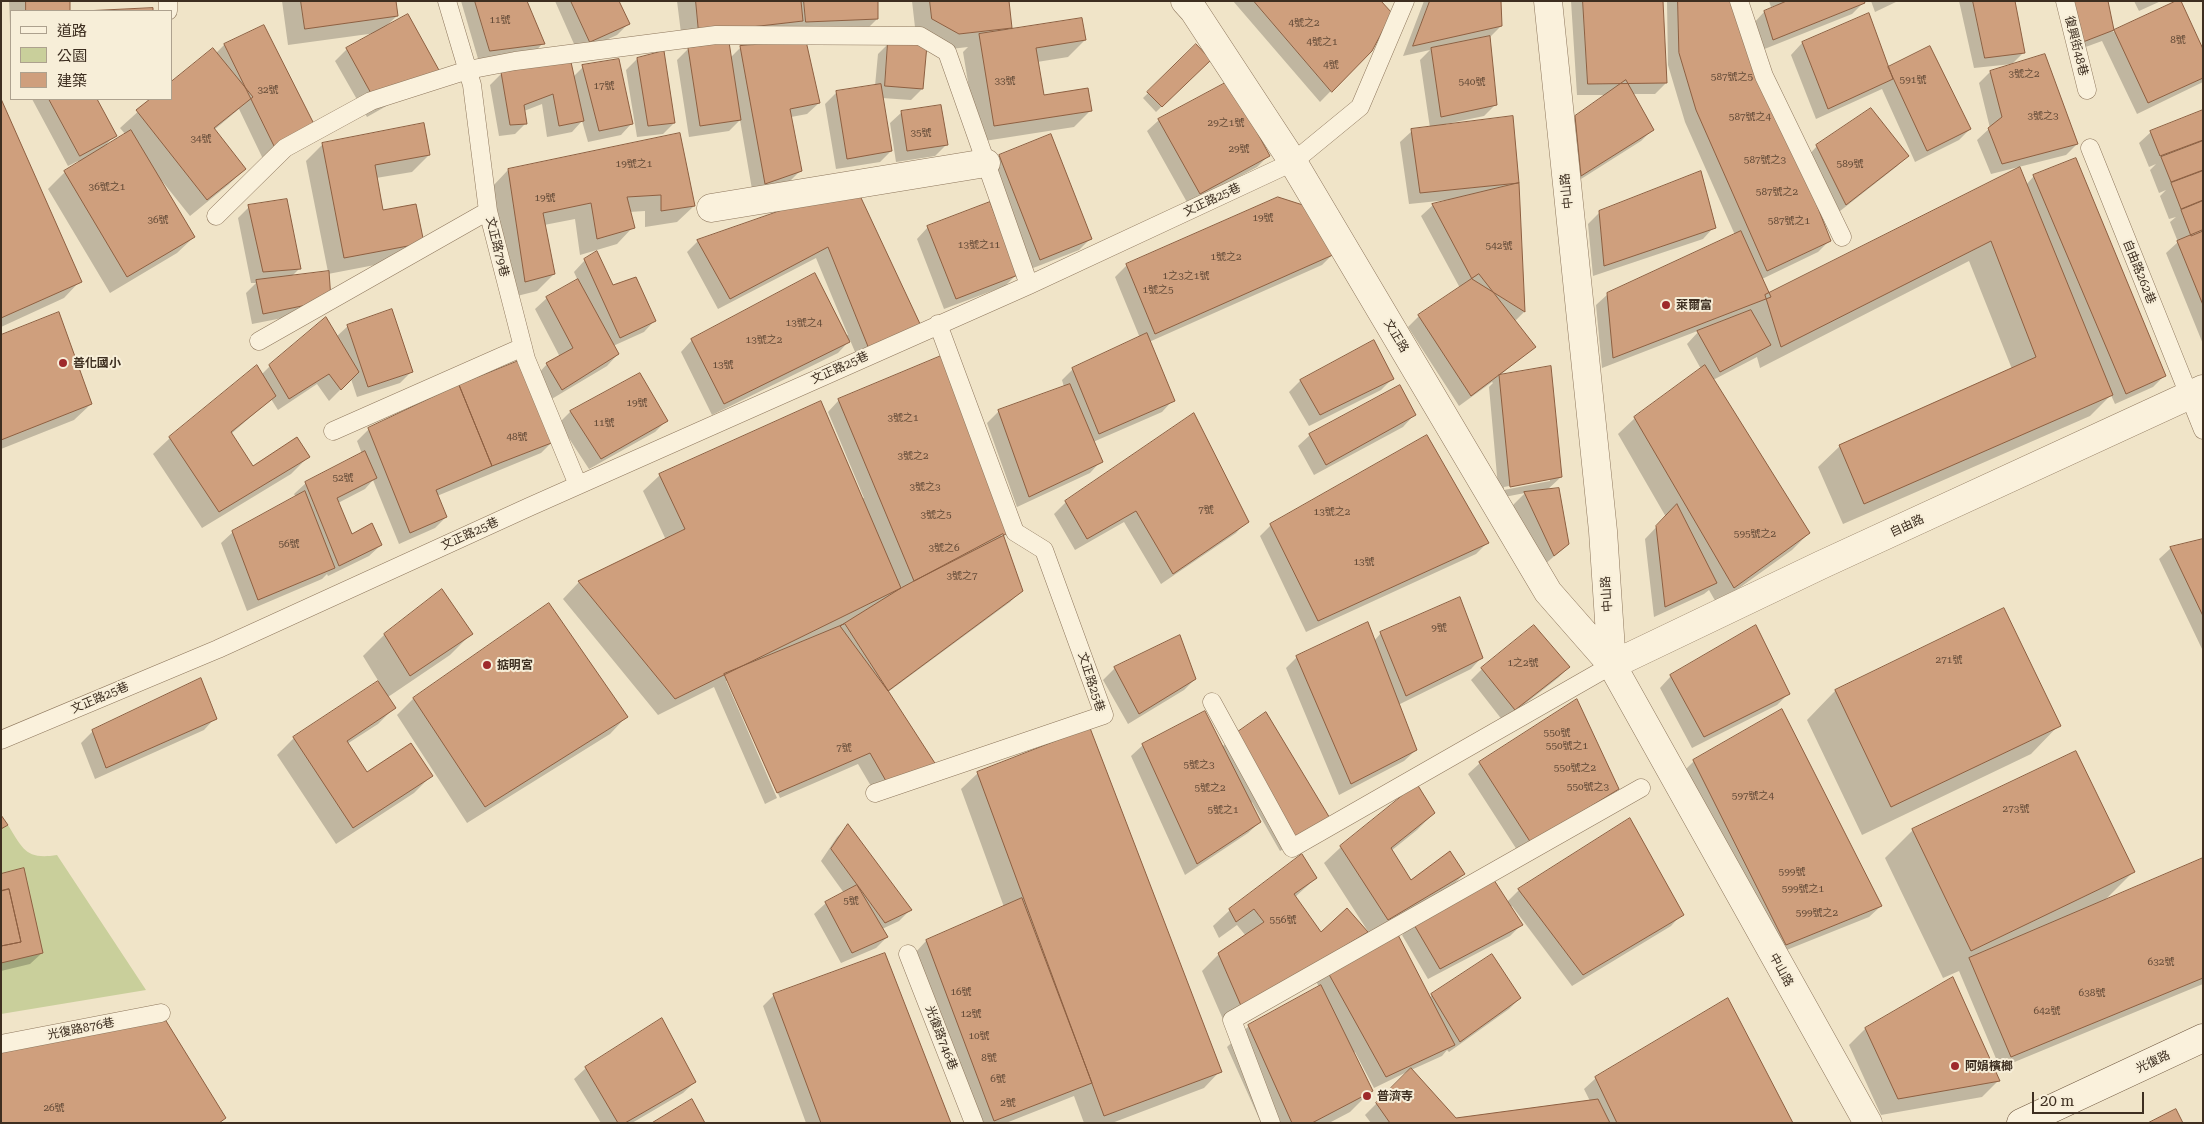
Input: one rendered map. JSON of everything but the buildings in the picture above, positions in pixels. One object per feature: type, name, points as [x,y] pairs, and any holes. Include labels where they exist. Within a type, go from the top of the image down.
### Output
[{"type":"street","name":"文正路","points":[[1185,1],[1194,11],[1293,162],[1548,592],[1612,665]]},
{"type":"street","name":"中山路","points":[[1548,1],[1603,531],[1612,665],[1868,1123]]},
{"type":"street","points":[[711,208],[986,162]]},
{"type":"street","name":"自由路","points":[[1612,665],[2195,392]]},
{"type":"street","name":"光復路","points":[[2021,1123],[2203,1038]]},
{"type":"lane","name":"文正路79巷","points":[[447,1],[472,84],[488,211],[523,347],[578,485]]},
{"type":"lane","name":"文正路25巷","points":[[1,740],[218,648],[578,485],[1028,285],[1293,162],[1360,107],[1405,1]]},
{"type":"lane","points":[[1739,1],[1764,76],[1842,237]]},
{"type":"lane","name":"復興街48巷","points":[[2065,1],[2087,90]]},
{"type":"lane","points":[[216,216],[285,148],[371,100],[468,70],[515,61],[716,35],[920,36],[947,52],[1028,285]]},
{"type":"lane","name":"自由路262巷","points":[[2090,148],[2195,392],[2203,430]]},
{"type":"lane","points":[[258,341],[488,211]]},
{"type":"lane","name":"文正路25巷","points":[[875,793],[1104,715],[1044,550],[1015,532],[938,324]]},
{"type":"lane","points":[[333,431],[523,347]]},
{"type":"lane","points":[[1212,702],[1292,848],[1612,665]]},
{"type":"lane","points":[[1271,1123],[1232,1020],[1641,788]]},
{"type":"lane","name":"光復路746巷","points":[[908,954],[974,1123]]},
{"type":"lane","name":"光復路876巷","points":[[1,1044],[161,1013]]},
{"type":"green space","points":[[8,825],[26,851],[38,856],[57,855],[146,990],[1,1014],[1,829]]},
{"type":"place","name":"萊爾富","points":[[1666,305]]},
{"type":"place","name":"善化國小","points":[[63,363]]},
{"type":"place","name":"掂明宮","points":[[487,665]]},
{"type":"place","name":"阿娟檳榔","points":[[1955,1066]]},
{"type":"place","name":"普濟寺","points":[[1367,1096]]}]
